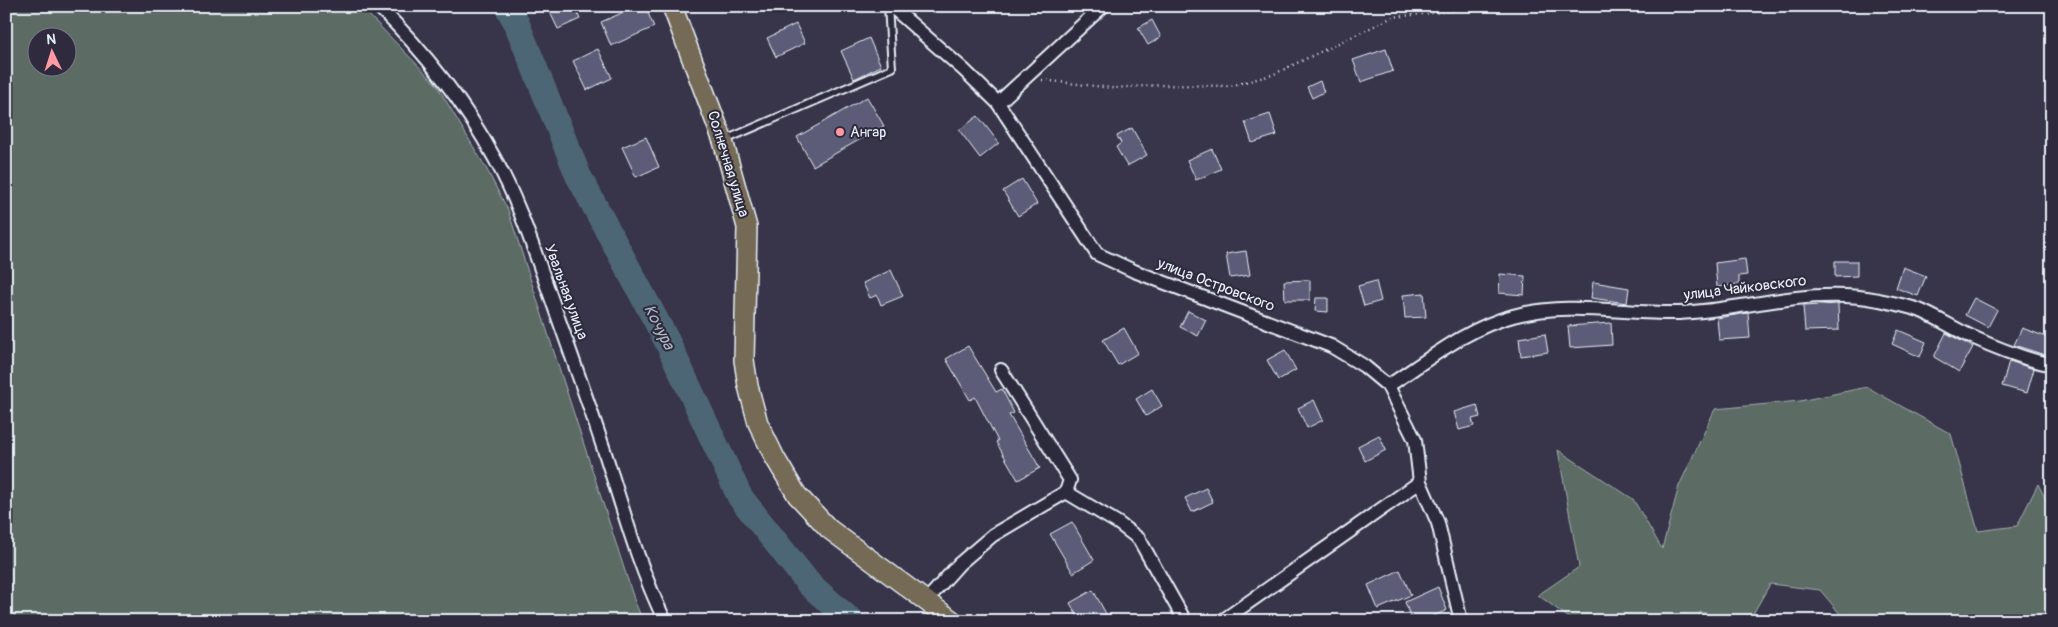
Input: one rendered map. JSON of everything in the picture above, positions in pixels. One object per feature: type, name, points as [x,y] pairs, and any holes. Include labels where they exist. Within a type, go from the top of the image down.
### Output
[{"type":"main road","name":"Солнечная улица","points":[[672,6],[723,141],[747,227],[744,360],[748,386],[758,423],[775,458],[797,495],[829,529],[953,621]]},
{"type":"street","name":"Увальная улица","points":[[378,6],[435,68],[469,115],[496,160],[521,213],[591,411],[633,542],[665,621]]},
{"type":"street","name":"улица Островского","points":[[890,6],[964,70],[998,103],[1097,254],[1134,271],[1331,346],[1364,366],[1388,386],[1415,440],[1420,482],[1438,523],[1460,621]]},
{"type":"street","points":[[998,103],[1103,6]]},
{"type":"street","name":"улица Чайковского","points":[[1388,386],[1477,328],[1512,316],[1544,309],[1572,308],[1619,312],[1679,313],[1718,310],[1804,296],[1844,295],[1878,300],[1918,310],[1972,337],[2031,361],[2052,365]]},
{"type":"street","points":[[926,601],[959,564],[993,535],[1066,492],[1070,480],[1000,370]]},
{"type":"street","points":[[1222,621],[1420,482]]},
{"type":"street","points":[[1066,492],[1118,523],[1139,539],[1185,621]]},
{"type":"lane","points":[[723,141],[892,68],[890,6]]},
{"type":"path","points":[[1023,80],[1047,80],[1112,88],[1163,84],[1230,86],[1272,75],[1393,17],[1490,7],[1572,10],[1626,6]]},
{"type":"green space","points":[[6,6],[359,6],[367,13],[436,84],[486,168],[508,210],[635,602],[643,621],[6,621]]},
{"type":"green space","points":[[1867,387],[1951,434],[1978,531],[2017,526],[2038,484],[2052,511],[2052,621],[1846,621],[1820,590],[1770,584],[1749,621],[1736,621],[1700,612],[1699,621],[1573,621],[1538,595],[1579,567],[1558,450],[1633,499],[1662,549],[1679,486],[1715,409],[1800,401]]},
{"type":"building","points":[[547,6],[574,6],[580,19],[558,29]]},
{"type":"building","points":[[638,6],[645,6],[654,27],[611,46],[601,22]]},
{"type":"building","points":[[1152,20],[1161,37],[1148,45],[1138,28]]},
{"type":"building","points":[[796,24],[805,43],[776,57],[767,38]]},
{"type":"building","points":[[869,38],[881,66],[854,79],[841,51]]},
{"type":"building","points":[[598,49],[612,78],[587,90],[573,61]]},
{"type":"building","points":[[1386,49],[1393,71],[1361,82],[1353,60]]},
{"type":"building","points":[[1320,81],[1324,92],[1312,98],[1307,87]]},
{"type":"building","name":"Ангар","points":[[867,97],[884,126],[813,166],[797,137]]},
{"type":"building","points":[[1270,114],[1277,135],[1252,143],[1245,122]]},
{"type":"building","points":[[978,116],[999,143],[980,158],[959,130]]},
{"type":"building","points":[[1132,128],[1147,155],[1127,166],[1116,147],[1121,143],[1117,136]]},
{"type":"building","points":[[646,137],[659,167],[636,177],[622,147]]},
{"type":"building","points":[[1212,149],[1221,169],[1196,180],[1187,160]]},
{"type":"building","points":[[1022,179],[1037,204],[1018,216],[1003,191]]},
{"type":"building","points":[[1246,251],[1250,275],[1230,278],[1226,254]]},
{"type":"building","points":[[1745,259],[1747,275],[1739,276],[1739,284],[1717,287],[1715,263]]},
{"type":"building","points":[[1835,261],[1857,261],[1857,276],[1835,277]]},
{"type":"building","points":[[1903,267],[1926,276],[1918,296],[1896,288]]},
{"type":"building","points":[[891,270],[903,296],[881,305],[877,295],[870,298],[863,283]]},
{"type":"building","points":[[1500,274],[1525,276],[1524,295],[1499,293]]},
{"type":"building","points":[[1310,280],[1310,300],[1285,300],[1284,281]]},
{"type":"building","points":[[1376,281],[1381,301],[1364,306],[1358,286]]},
{"type":"building","points":[[1593,282],[1629,288],[1627,303],[1591,298]]},
{"type":"building","points":[[1424,293],[1426,317],[1405,318],[1403,295]]},
{"type":"building","points":[[1316,298],[1328,298],[1328,312],[1315,311]]},
{"type":"building","points":[[1974,298],[1997,310],[1988,327],[1965,315]]},
{"type":"building","points":[[1838,304],[1839,330],[1805,331],[1803,306]]},
{"type":"building","points":[[1188,311],[1206,320],[1198,336],[1180,327]]},
{"type":"building","points":[[1748,313],[1750,338],[1719,340],[1717,318]]},
{"type":"building","points":[[1611,323],[1612,345],[1570,348],[1568,326]]},
{"type":"building","points":[[1124,328],[1138,353],[1118,365],[1103,340]]},
{"type":"building","points":[[2022,328],[2052,339],[2052,350],[2048,356],[2014,345]]},
{"type":"building","points":[[1898,330],[1926,342],[1920,357],[1892,344]]},
{"type":"building","points":[[1946,333],[1973,347],[1959,372],[1934,357]]},
{"type":"building","points":[[1545,334],[1548,352],[1521,356],[1519,338]]},
{"type":"building","points":[[968,346],[996,392],[1002,389],[1014,413],[1009,415],[1040,468],[1018,480],[996,442],[998,441],[975,397],[970,400],[946,359]]},
{"type":"building","points":[[1285,350],[1296,370],[1278,380],[1267,360]]},
{"type":"building","points":[[2009,361],[2034,369],[2027,393],[2002,386]]},
{"type":"building","points":[[1152,389],[1162,406],[1146,416],[1136,399]]},
{"type":"building","points":[[1314,400],[1323,420],[1307,428],[1298,408]]},
{"type":"building","points":[[1477,405],[1480,417],[1472,419],[1474,426],[1459,430],[1454,412]]},
{"type":"building","points":[[1379,435],[1386,450],[1365,461],[1358,446]]},
{"type":"building","points":[[1206,488],[1213,502],[1192,512],[1185,498]]},
{"type":"building","points":[[1072,522],[1094,560],[1073,573],[1050,534]]},
{"type":"building","points":[[1400,570],[1411,595],[1378,609],[1368,585]]},
{"type":"building","points":[[1438,587],[1447,610],[1423,621],[1412,621],[1405,602]]},
{"type":"building","points":[[1093,590],[1110,621],[1080,621],[1070,603]]},
{"type":"waterway","name":"Кочура","points":[[507,6],[516,22],[578,175],[667,341],[740,497],[809,584],[851,621]]},
{"type":"place","name":"Ангар","points":[[840,132]]}]
